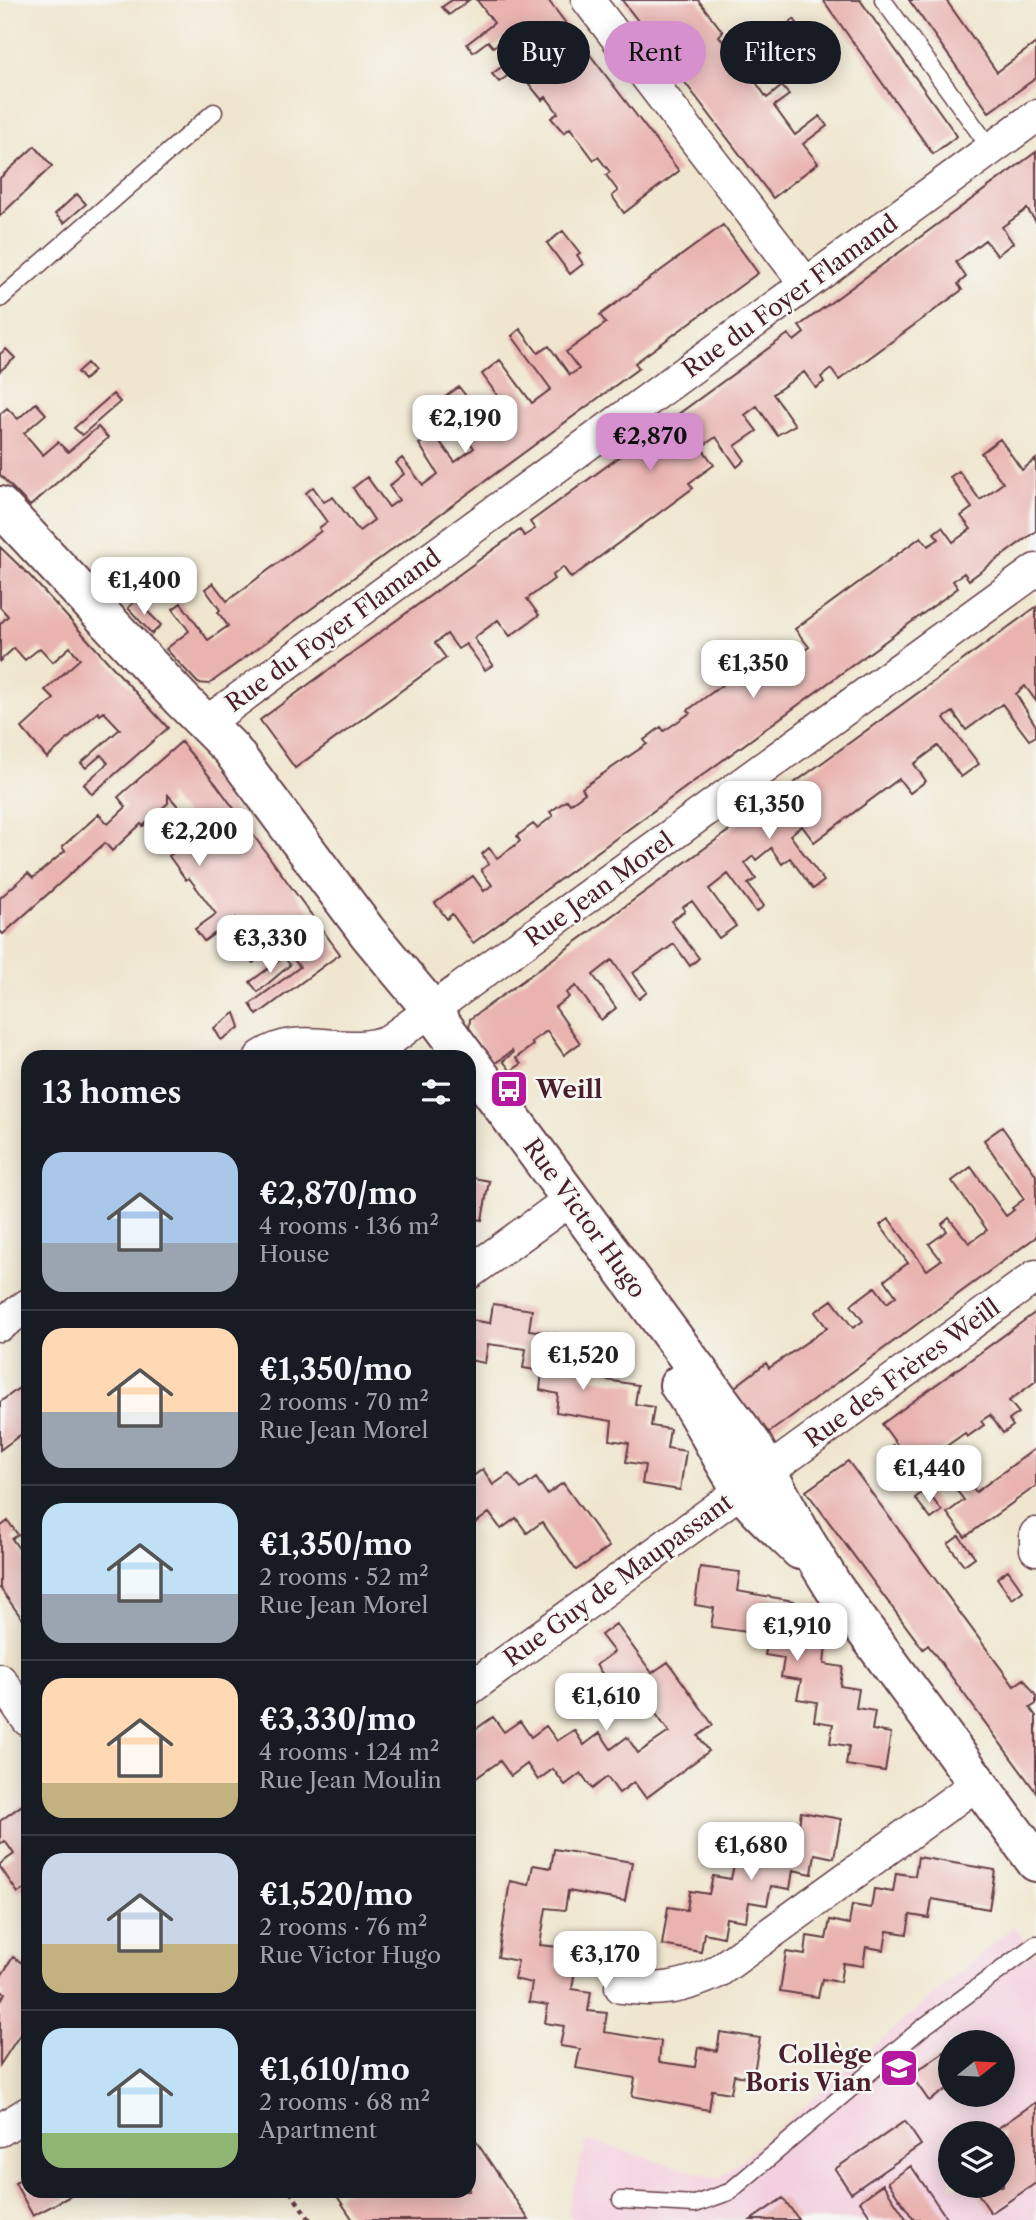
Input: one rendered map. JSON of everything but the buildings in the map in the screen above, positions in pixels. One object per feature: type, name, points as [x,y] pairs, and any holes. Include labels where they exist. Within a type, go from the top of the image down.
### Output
[{"type":"street","points":[[588,0],[806,284]]},
{"type":"street","name":"Rue du Foyer Flamand","points":[[205,723],[1036,116]]},
{"type":"street","name":"Rue Victor Hugo","points":[[0,506],[250,772],[426,1016],[459,1050]]},
{"type":"street","name":"Rue Jean Morel","points":[[272,1050],[290,1044],[373,1046],[390,1040],[1036,570]]},
{"type":"street","name":"Rue Victor Hugo","points":[[426,1016],[439,1050]]},
{"type":"street","name":"Rue Victor Hugo","points":[[476,1072],[562,1206]]},
{"type":"street","name":"Rue Victor Hugo","points":[[476,1107],[562,1206],[752,1444],[755,1480],[804,1539],[834,1588],[1036,1862]]},
{"type":"street","points":[[476,1268],[562,1206]]},
{"type":"street","name":"Rue des Frères Weill","points":[[755,1480],[1036,1276]]},
{"type":"street","points":[[0,1325],[21,1310]]},
{"type":"street","name":"Rue Guy de Maupassant","points":[[476,1684],[755,1480]]},
{"type":"street","points":[[1036,1534],[1036,1549]]},
{"type":"street","points":[[0,1680],[21,1710]]},
{"type":"street","points":[[621,1987],[642,1990],[674,1988],[717,1972],[978,1783]]},
{"type":"street","points":[[0,2130],[21,2117]]},
{"type":"lane","points":[[883,0],[990,149]]},
{"type":"lane","points":[[0,299],[214,112]]},
{"type":"lane","points":[[621,2200],[695,2204],[729,2192],[922,2028],[1036,1944]]},
{"type":"path","points":[[295,2198],[310,2220]]},
{"type":"shaded area","name":"Collège Boris Vian","points":[[1014,1926],[1036,1956],[1036,2220],[573,2220],[567,2211],[587,2140],[719,2179]]},
{"type":"place","name":"Weill","points":[[509,1089]]},
{"type":"place","name":"Collège Boris Vian","points":[[899,2068]]}]
